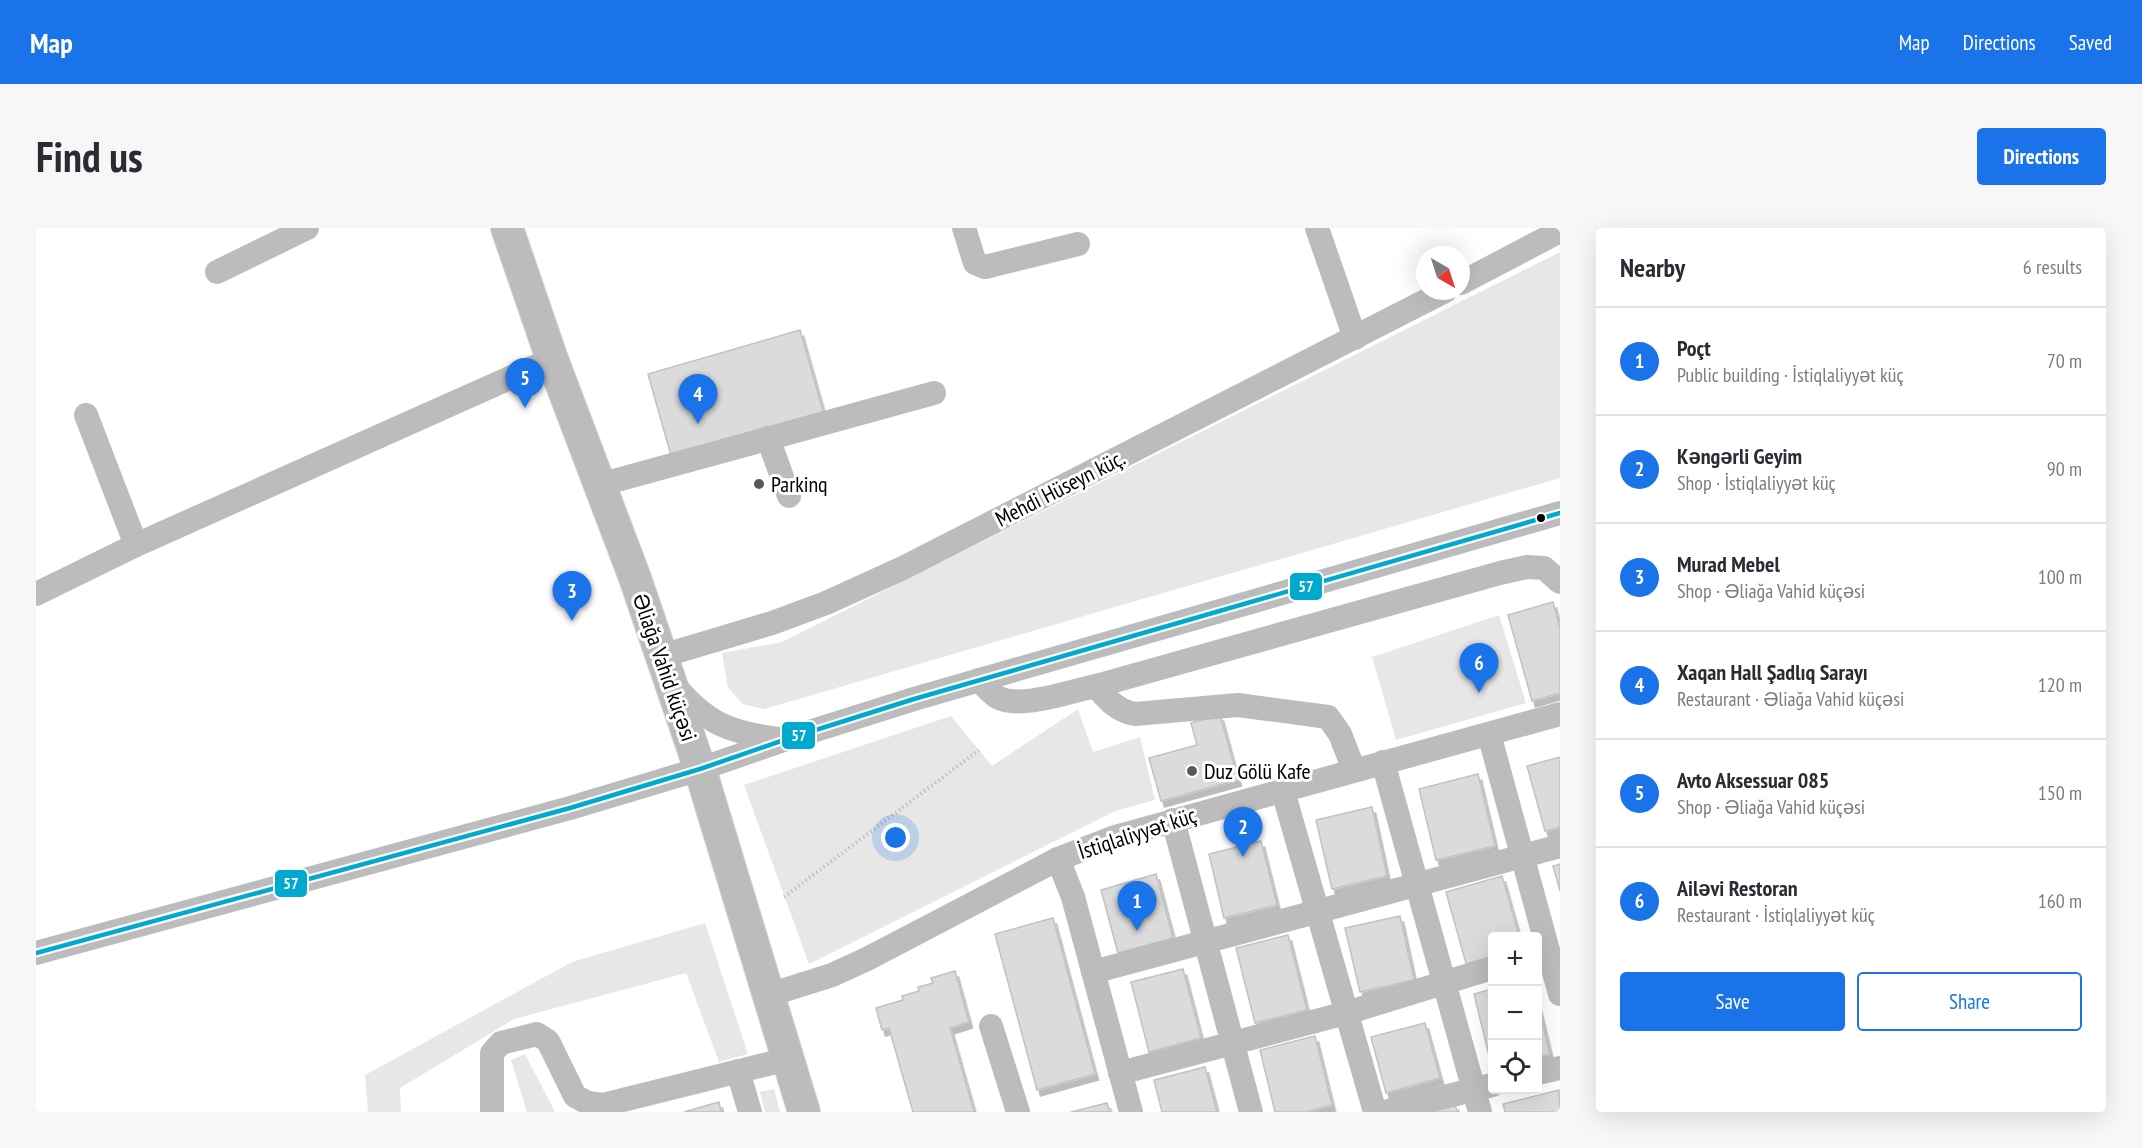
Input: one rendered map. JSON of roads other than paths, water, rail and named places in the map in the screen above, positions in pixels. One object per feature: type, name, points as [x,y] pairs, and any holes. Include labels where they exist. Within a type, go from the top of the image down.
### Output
[{"type":"main road","name":"Əliağa Vahid küçəsi","points":[[507,228],[552,359],[635,578],[700,769],[804,1112]]},
{"type":"street","points":[[217,272],[307,228]]},
{"type":"street","points":[[964,228],[975,263],[985,267],[1078,244]]},
{"type":"street","points":[[1317,228],[1355,338]]},
{"type":"street","points":[[1470,278],[1560,231]]},
{"type":"street","name":"Mehdi Hüseyn küç.","points":[[666,669],[772,623],[826,603],[894,572],[1428,300]]},
{"type":"street","points":[[36,594],[136,545],[552,359]]},
{"type":"street","points":[[599,485],[934,393]]},
{"type":"street","points":[[86,414],[136,545]]},
{"type":"street","points":[[768,438],[789,496]]},
{"type":"street","points":[[36,953],[559,811],[700,769],[784,740],[979,680],[1560,513]]},
{"type":"street","points":[[979,680],[996,696],[1009,701],[1030,701],[1096,686],[1500,573],[1527,567],[1544,568],[1560,582]]},
{"type":"street","points":[[666,669],[687,701],[703,715],[746,735],[784,740]]},
{"type":"street","points":[[1096,686],[1123,712],[1135,714],[1238,705],[1328,717],[1340,734],[1353,770]]},
{"type":"street","name":"İstiqlaliyyət küç","points":[[769,995],[832,975],[1058,859],[1115,837],[1560,714]]},
{"type":"street","points":[[1489,734],[1560,994]]},
{"type":"street","points":[[1383,762],[1444,983],[1482,1095],[1384,1112]]},
{"type":"street","points":[[1283,791],[1375,1112]]},
{"type":"street","points":[[1173,820],[1251,1112]]},
{"type":"street","points":[[1093,972],[1560,846]]},
{"type":"street","points":[[1058,859],[1073,897],[1131,1112]]},
{"type":"street","points":[[1120,1072],[1346,1013],[1488,969]]},
{"type":"street","points":[[991,1026],[1018,1112]]},
{"type":"street","points":[[492,1112],[492,1053],[501,1043],[537,1034],[548,1041],[575,1096],[588,1103],[603,1105],[788,1059]]},
{"type":"street","points":[[1542,1072],[1560,1068]]},
{"type":"street","points":[[738,1071],[750,1112]]},
{"type":"place","name":"Avto Aksessuar 085","points":[[525,408]]},
{"type":"place","name":"Xaqan Hall Şadlıq Sarayı","points":[[698,424]]},
{"type":"place","name":"Parkinq","points":[[759,484]]},
{"type":"place","name":"Murad Mebel","points":[[572,621]]},
{"type":"place","name":"Ailəvi Restoran","points":[[1479,693]]},
{"type":"place","name":"Duz Gölü Kafe","points":[[1192,771]]},
{"type":"place","name":"Kəngərli Geyim","points":[[1243,857]]},
{"type":"place","name":"Poçt","points":[[1137,931]]}]
